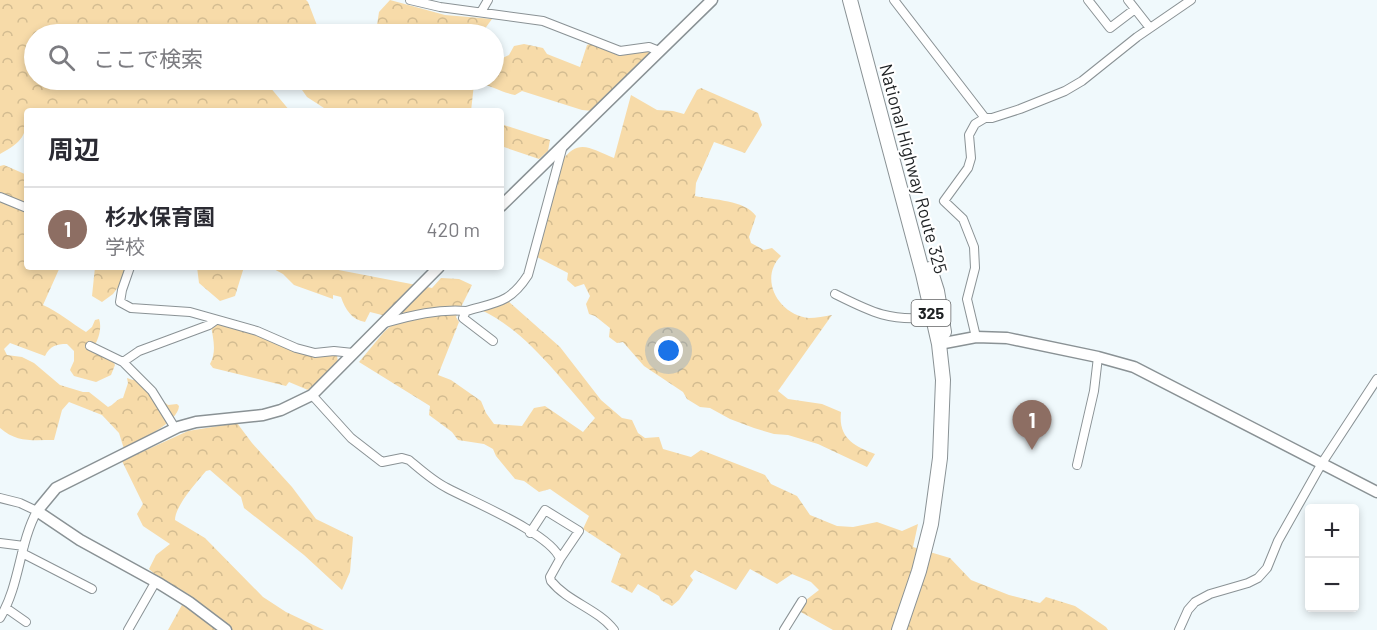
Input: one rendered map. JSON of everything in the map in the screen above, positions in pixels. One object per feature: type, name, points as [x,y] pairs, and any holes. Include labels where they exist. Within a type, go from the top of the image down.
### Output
[{"type":"highway","name":"National Highway Route 325","points":[[850,0],[923,274],[932,317],[942,344],[950,388],[947,464],[942,505],[932,551],[906,630]]},
{"type":"highway","name":"National Highway Route 325","points":[[858,0],[937,291],[942,344],[942,412],[932,524],[899,630]]},
{"type":"street","points":[[410,0],[440,7],[543,21],[620,51],[649,47],[659,51]]},
{"type":"street","points":[[481,12],[488,0]]},
{"type":"street","points":[[504,203],[711,0]]},
{"type":"street","points":[[894,0],[985,118]]},
{"type":"street","points":[[1088,0],[1110,28],[1135,9]]},
{"type":"street","points":[[1128,0],[1150,28]]},
{"type":"street","points":[[976,337],[967,298],[975,268],[974,247],[963,219],[944,201],[968,168],[971,158],[969,135],[972,128],[985,118],[1020,109],[1065,91],[1082,81],[1150,28],[1191,0]]},
{"type":"street","points":[[383,323],[429,312],[466,311],[510,297],[519,289],[528,275],[562,148]]},
{"type":"street","points":[[0,197],[24,207]]},
{"type":"street","points":[[129,270],[120,302],[130,308],[190,312],[257,331],[286,344],[315,353],[334,351],[353,353]]},
{"type":"street","points":[[0,618],[13,592],[23,549],[38,510],[56,488],[175,428],[196,422],[281,410],[312,395],[437,270]]},
{"type":"street","points":[[835,294],[870,312],[911,320],[932,317]]},
{"type":"street","points":[[466,311],[463,318],[493,341]]},
{"type":"street","points":[[123,362],[139,351],[209,325],[216,320]]},
{"type":"street","points":[[942,344],[976,337],[1018,339],[1125,364],[1151,375],[1377,492]]},
{"type":"street","points":[[90,346],[123,362],[152,391],[175,428]]},
{"type":"street","points":[[1077,465],[1094,390],[1098,357]]},
{"type":"street","points":[[1179,630],[1188,610],[1195,602],[1210,594],[1248,583],[1258,578],[1267,568],[1278,541],[1322,463],[1377,379]]},
{"type":"street","points":[[312,395],[351,438],[382,462],[402,458],[409,460],[446,488],[511,519],[553,548],[560,559]]},
{"type":"street","points":[[0,498],[38,510],[80,540],[156,581],[189,602],[226,630]]},
{"type":"street","points":[[530,533],[545,510],[579,531],[549,577],[554,585],[608,622],[614,630]]},
{"type":"street","points":[[0,543],[23,549],[92,589]]},
{"type":"street","points":[[128,630],[156,581]]},
{"type":"street","points":[[782,628],[802,601]]},
{"type":"street","points":[[6,609],[26,622]]},
{"type":"green space","points":[[0,0],[306,0],[308,2],[316,24],[24,24],[24,90],[272,90],[287,108],[24,108],[22,137],[14,146],[0,154]]},
{"type":"green space","points":[[390,0],[445,15],[492,19],[488,24],[377,24],[379,12]]},
{"type":"green space","points":[[592,43],[646,51],[652,54],[593,111],[582,110],[522,91],[515,95],[499,90],[504,90],[504,57],[509,55],[514,46],[524,44],[543,48],[547,54],[580,67],[587,45]]},
{"type":"green space","points":[[701,88],[758,113],[762,125],[745,153],[714,142],[696,183],[695,196],[737,204],[751,211],[756,216],[749,237],[751,243],[764,250],[772,248],[781,256],[774,265],[771,275],[775,294],[781,303],[798,315],[809,318],[832,315],[778,391],[788,399],[822,404],[841,412],[842,428],[849,440],[860,448],[875,454],[867,467],[818,444],[754,428],[710,408],[700,407],[687,399],[683,392],[644,366],[623,342],[617,343],[609,337],[610,328],[589,314],[586,304],[590,296],[584,284],[575,287],[567,280],[568,273],[537,257],[561,162],[567,154],[579,147],[585,147],[614,158],[631,95],[657,110],[684,114],[697,90]]},
{"type":"green space","points":[[302,90],[473,90],[471,108],[324,108],[307,97]]},
{"type":"green space","points":[[504,125],[550,140],[548,151],[539,159],[504,147]]},
{"type":"green space","points":[[4,165],[24,174],[24,270],[59,270],[43,305],[86,332],[95,320],[99,319],[100,333],[94,346],[111,357],[115,365],[111,375],[96,382],[74,376],[70,370],[74,361],[74,351],[67,344],[54,346],[45,356],[10,343],[4,349],[7,355],[22,357],[34,363],[60,385],[89,392],[108,407],[123,398],[128,383],[127,378],[133,380],[141,375],[168,405],[177,404],[179,406],[172,419],[165,425],[124,449],[119,433],[102,415],[69,402],[62,410],[54,440],[19,438],[0,428],[0,166]]},
{"type":"green space","points":[[95,270],[131,270],[113,294],[102,302],[92,296]]},
{"type":"green space","points":[[197,270],[243,270],[235,296],[220,301],[199,283]]},
{"type":"green space","points":[[276,270],[339,270],[432,288],[441,278],[459,279],[472,285],[456,317],[459,322],[438,375],[451,380],[481,401],[494,424],[522,426],[534,408],[545,406],[583,432],[595,418],[529,344],[498,319],[481,310],[508,301],[560,347],[601,400],[622,418],[632,420],[638,433],[645,438],[659,437],[663,449],[691,457],[701,450],[765,475],[771,484],[797,496],[810,515],[837,526],[853,527],[877,522],[902,531],[918,524],[913,547],[950,558],[971,580],[1009,595],[1040,603],[1046,597],[1075,606],[1108,630],[833,630],[799,611],[806,600],[819,590],[811,582],[792,574],[777,584],[750,569],[736,590],[695,570],[690,576],[693,580],[672,606],[638,584],[632,593],[611,582],[621,554],[583,529],[589,516],[550,489],[539,492],[524,481],[515,479],[493,449],[484,444],[458,440],[452,432],[429,415],[430,406],[359,362],[393,324],[386,316],[370,312],[365,322],[360,321],[350,313],[341,297],[333,295],[333,299],[294,285]]},
{"type":"green space","points":[[221,324],[270,339],[337,355],[338,363],[308,390],[289,382],[286,386],[213,368],[210,364],[214,350],[211,325]]},
{"type":"green space","points":[[237,423],[292,487],[316,519],[353,537],[350,572],[342,590],[304,555],[244,508],[241,497],[210,470],[206,471],[187,495],[178,508],[175,520],[205,538],[263,597],[286,612],[324,630],[168,630],[188,594],[159,578],[149,569],[156,555],[170,544],[143,526],[137,514],[143,504],[122,461],[188,431]]},
{"type":"place","name":"杉水保育園","points":[[1032,450]]}]
